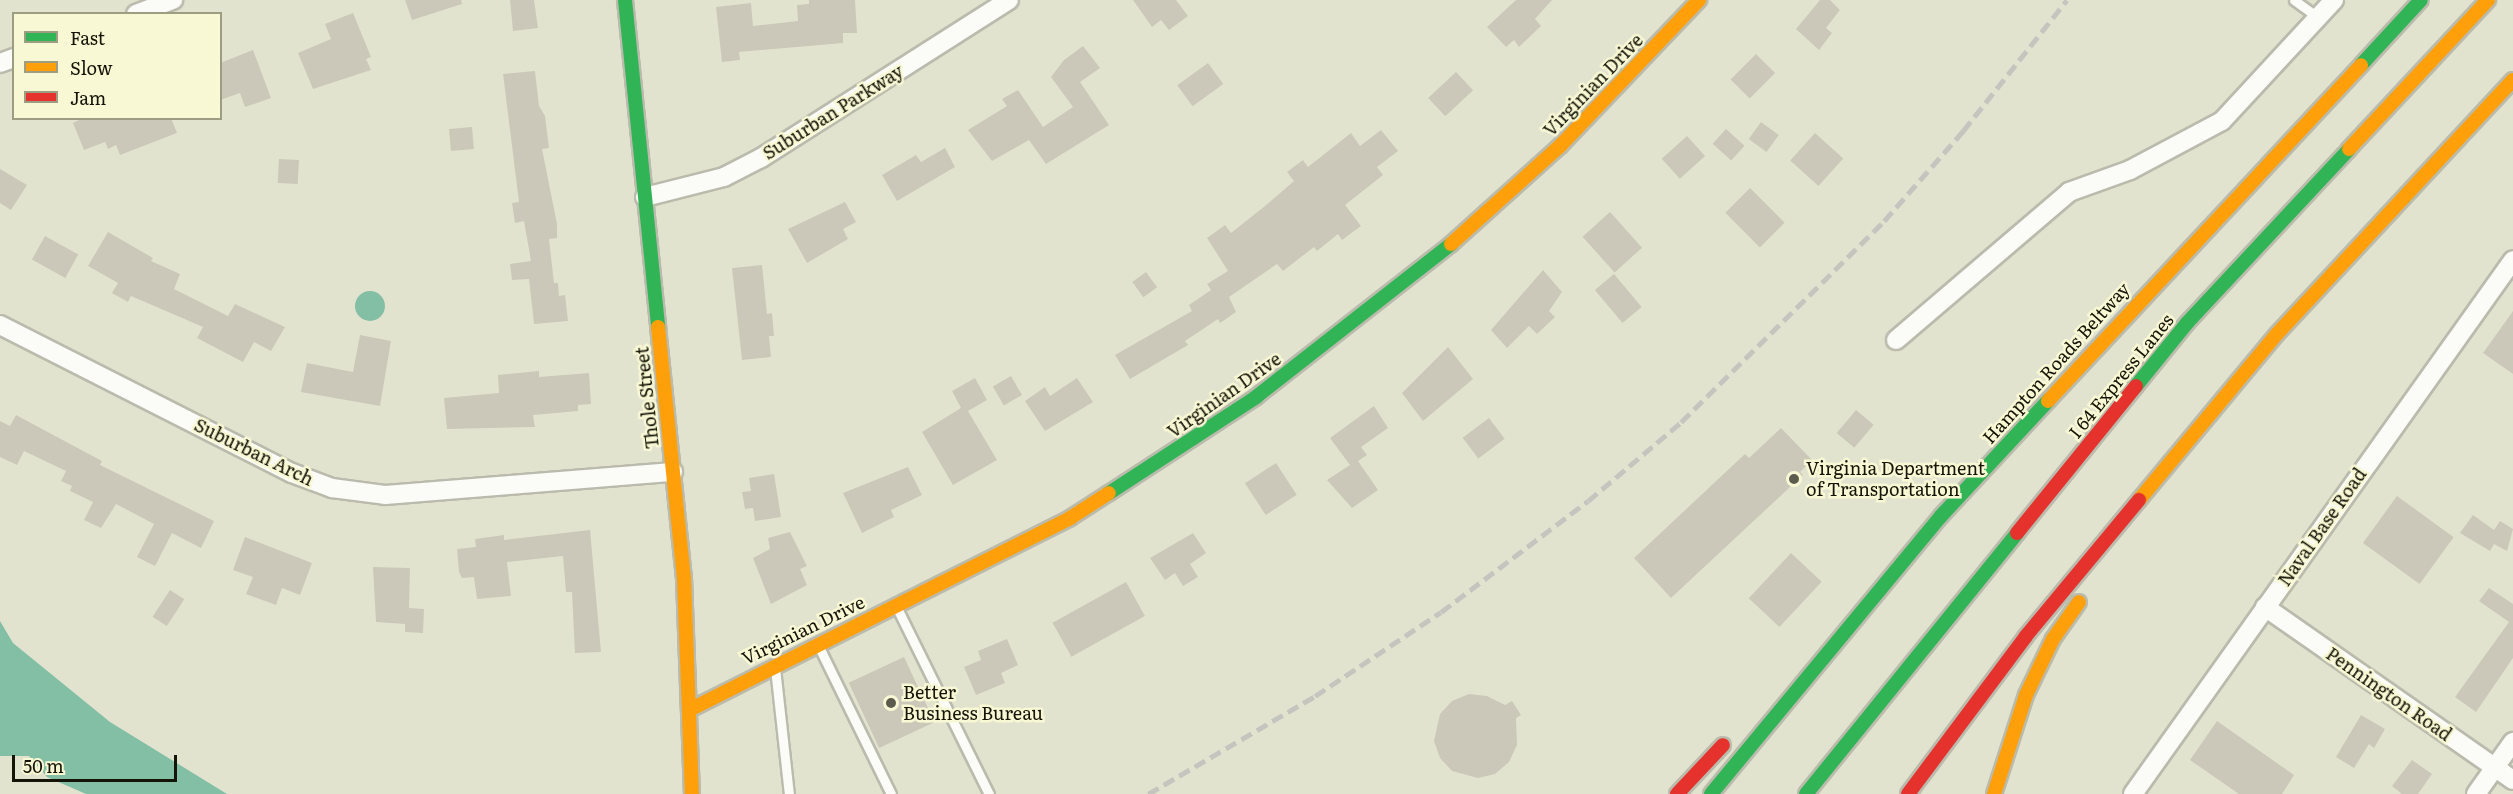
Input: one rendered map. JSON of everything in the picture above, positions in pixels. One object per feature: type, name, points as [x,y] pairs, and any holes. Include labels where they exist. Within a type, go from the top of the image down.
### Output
[{"type":"main road","name":"Thole Street","points":[[625,0],[673,472],[691,709],[692,794]]},
{"type":"main road","name":"Virginian Drive","points":[[691,709],[775,664],[1070,518],[1256,397],[1433,260],[1534,169],[1699,0]]},
{"type":"main road","name":"Hampton Roads Beltway","points":[[1711,794],[1941,516],[2197,236],[2421,0]]},
{"type":"main road","name":"I 64 Express Lanes","points":[[1806,794],[2187,323],[2488,0]]},
{"type":"main road","points":[[1908,794],[2026,636],[2215,407],[2330,274],[2513,80]]},
{"type":"main road","points":[[2141,277],[2197,236]]},
{"type":"main road","points":[[2109,560],[2215,407]]},
{"type":"main road","points":[[1994,794],[2026,695],[2053,639],[2090,588]]},
{"type":"main road","points":[[1677,794],[1733,733]]},
{"type":"street","points":[[141,12],[173,0]]},
{"type":"street","name":"Suburban Parkway","points":[[645,197],[685,189],[761,159],[1009,0]]},
{"type":"street","points":[[1896,340],[2068,192],[2130,170],[2222,121],[2334,0]]},
{"type":"street","name":"Naval Base Road","points":[[2133,794],[2513,260]]},
{"type":"street","name":"Suburban Arch","points":[[0,325],[291,473],[332,488],[385,495],[673,472]]},
{"type":"street","name":"Pennington Road","points":[[2265,607],[2513,780]]},
{"type":"street","points":[[2476,794],[2513,742]]},
{"type":"lane","points":[[2294,0],[2317,17]]},
{"type":"lane","points":[[895,604],[989,794]]},
{"type":"lane","points":[[817,643],[891,794]]},
{"type":"lane","points":[[775,664],[789,794]]},
{"type":"shaded area","points":[[370,291],[381,295],[385,306],[381,317],[370,321],[359,317],[355,306],[359,295]]},
{"type":"shaded area","points":[[0,621],[13,643],[110,722],[227,794],[86,794],[47,777],[29,756],[0,756]]},
{"type":"building","points":[[405,0],[461,0],[462,4],[412,20]]},
{"type":"building","points":[[510,0],[534,0],[538,28],[513,31]]},
{"type":"building","points":[[809,0],[855,0],[857,33],[843,33],[843,43],[739,52],[740,60],[722,62],[716,7],[751,3],[753,26],[798,21],[797,5],[809,4]]},
{"type":"building","points":[[1133,0],[1176,0],[1188,16],[1169,30],[1161,20],[1152,27]]},
{"type":"building","points":[[1516,0],[1552,0],[1535,19],[1541,26],[1519,47],[1514,40],[1506,47],[1487,27]]},
{"type":"building","points":[[1820,0],[1830,0],[1840,10],[1826,28],[1832,33],[1819,50],[1796,29]]},
{"type":"building","points":[[353,13],[371,57],[366,59],[371,70],[313,89],[298,53],[331,39],[325,24]]},
{"type":"building","points":[[1083,46],[1100,68],[1080,82],[1109,125],[1046,164],[1029,140],[992,161],[968,130],[1007,106],[1002,99],[1018,90],[1043,127],[1073,107],[1051,77],[1064,60]]},
{"type":"building","points":[[253,50],[271,98],[245,107],[240,93],[222,99],[222,62]]},
{"type":"building","points":[[1756,54],[1775,73],[1750,99],[1731,79]]},
{"type":"building","points":[[1208,63],[1223,84],[1193,106],[1177,85]]},
{"type":"building","points":[[535,71],[539,106],[545,116],[549,148],[542,149],[557,224],[557,238],[549,239],[554,283],[558,283],[559,296],[565,295],[568,321],[534,324],[529,279],[512,280],[510,264],[531,261],[524,221],[515,223],[512,203],[519,202],[503,74]]},
{"type":"building","points":[[1456,72],[1473,90],[1445,116],[1428,98]]},
{"type":"building","points":[[79,120],[172,120],[177,133],[120,155],[116,145],[108,149],[105,142],[84,150],[73,123]]},
{"type":"building","points":[[1761,122],[1779,135],[1766,152],[1749,139]]},
{"type":"building","points":[[472,127],[474,149],[451,151],[449,129]]},
{"type":"building","points":[[1726,129],[1745,146],[1731,161],[1713,144]]},
{"type":"building","points":[[1381,130],[1398,151],[1377,167],[1383,175],[1345,205],[1361,226],[1342,240],[1338,234],[1317,251],[1314,247],[1283,271],[1277,264],[1229,297],[1236,312],[1220,323],[1218,319],[1185,341],[1188,345],[1130,379],[1115,355],[1192,311],[1189,305],[1211,290],[1207,284],[1228,271],[1207,238],[1225,225],[1231,233],[1265,206],[1294,181],[1287,172],[1303,160],[1308,167],[1351,133],[1360,146]]},
{"type":"building","points":[[1815,133],[1843,158],[1818,186],[1790,160]]},
{"type":"building","points":[[1687,136],[1705,156],[1680,179],[1662,159]]},
{"type":"building","points":[[945,148],[955,167],[897,201],[882,175],[916,155],[921,162]]},
{"type":"building","points":[[279,159],[299,160],[298,184],[278,183]]},
{"type":"building","points":[[0,169],[27,185],[11,210],[0,203]]},
{"type":"building","points":[[1750,188],[1785,223],[1760,247],[1725,213]]},
{"type":"building","points":[[845,202],[856,222],[843,229],[848,239],[807,263],[788,229]]},
{"type":"building","points":[[1610,212],[1642,248],[1615,272],[1583,237]]},
{"type":"building","points":[[108,232],[153,258],[151,261],[180,274],[174,289],[228,316],[235,304],[285,327],[271,351],[254,342],[243,362],[197,338],[203,327],[131,296],[128,302],[112,293],[118,283],[88,266]]},
{"type":"building","points":[[45,236],[78,254],[65,278],[32,260]]},
{"type":"building","points":[[762,265],[767,314],[772,313],[774,336],[769,336],[771,357],[742,360],[732,268]]},
{"type":"building","points":[[1543,270],[1562,292],[1549,311],[1555,317],[1537,334],[1529,326],[1507,348],[1491,330]]},
{"type":"building","points":[[1146,272],[1157,287],[1143,297],[1132,282]]},
{"type":"building","points":[[1614,274],[1642,307],[1622,323],[1595,290]]},
{"type":"building","points":[[2513,311],[2513,374],[2483,353]]},
{"type":"building","points":[[360,335],[391,341],[380,406],[301,392],[307,363],[353,372]]},
{"type":"building","points":[[1448,347],[1473,379],[1423,421],[1402,393]]},
{"type":"building","points":[[539,371],[539,377],[589,373],[591,404],[578,405],[578,411],[533,415],[535,427],[447,429],[444,398],[499,393],[498,375]]},
{"type":"building","points":[[1011,376],[1022,395],[1004,406],[993,387]]},
{"type":"building","points":[[975,378],[987,400],[968,411],[997,460],[953,485],[922,432],[961,408],[952,391]]},
{"type":"building","points":[[1077,378],[1093,402],[1045,431],[1025,401],[1045,387],[1050,396]]},
{"type":"building","points":[[1374,406],[1388,428],[1361,447],[1367,455],[1358,461],[1378,490],[1352,508],[1327,480],[1350,465],[1330,438]]},
{"type":"building","points":[[1856,410],[1874,425],[1854,448],[1837,433]]},
{"type":"building","points":[[16,415],[102,461],[100,465],[214,521],[201,548],[172,533],[155,566],[137,557],[154,524],[116,504],[101,528],[84,520],[93,502],[70,491],[72,486],[61,481],[66,471],[24,451],[17,465],[0,457],[0,421],[10,426]]},
{"type":"building","points":[[1489,418],[1505,439],[1478,459],[1463,438]]},
{"type":"building","points":[[1781,428],[1812,460],[1800,472],[1803,475],[1671,598],[1634,558],[1745,454],[1749,458]]},
{"type":"building","points":[[1276,463],[1297,495],[1266,515],[1245,483]]},
{"type":"building","points":[[908,467],[922,495],[891,510],[894,517],[862,533],[843,493]]},
{"type":"building","points":[[774,474],[781,517],[755,521],[753,508],[745,509],[742,492],[751,491],[749,478]]},
{"type":"building","points":[[2397,496],[2454,537],[2420,584],[2363,543]]},
{"type":"building","points":[[2473,515],[2494,530],[2500,521],[2513,529],[2507,551],[2494,544],[2490,551],[2460,533]]},
{"type":"building","points":[[590,530],[601,652],[575,653],[572,592],[566,592],[563,556],[507,562],[511,596],[477,599],[474,577],[462,578],[459,572],[457,549],[476,547],[475,539],[504,535],[504,540]]},
{"type":"building","points":[[790,532],[807,566],[800,569],[807,585],[771,604],[753,558],[770,549],[768,538]]},
{"type":"building","points":[[1193,533],[1206,553],[1190,564],[1198,577],[1183,586],[1175,573],[1165,580],[1150,558]]},
{"type":"building","points":[[245,537],[312,563],[300,595],[282,588],[276,605],[246,594],[253,577],[233,570]]},
{"type":"building","points":[[1791,553],[1822,582],[1779,627],[1749,598]]},
{"type":"building","points":[[373,567],[410,568],[409,608],[424,609],[423,633],[405,632],[405,624],[376,622]]},
{"type":"building","points":[[1126,582],[1145,616],[1071,657],[1053,623]]},
{"type":"building","points":[[2489,588],[2513,604],[2513,658],[2476,712],[2455,697],[2509,622],[2479,601]]},
{"type":"building","points":[[170,590],[184,599],[167,626],[153,617]]},
{"type":"building","points":[[1007,639],[1018,665],[1001,673],[1005,683],[976,695],[964,667],[981,660],[978,651]]},
{"type":"building","points":[[904,657],[934,722],[879,748],[849,683]]},
{"type":"building","points":[[1469,694],[1487,696],[1505,705],[1512,701],[1521,715],[1516,718],[1517,745],[1509,762],[1495,774],[1478,778],[1452,771],[1440,758],[1434,741],[1440,714],[1452,701]]},
{"type":"building","points":[[2361,715],[2385,729],[2374,748],[2369,744],[2354,768],[2336,757]]},
{"type":"building","points":[[2217,721],[2294,775],[2282,794],[2239,794],[2190,760]]},
{"type":"building","points":[[2412,760],[2432,774],[2418,794],[2402,794],[2392,786]]},
{"type":"railway","points":[[1148,794],[1315,696],[1441,612],[1588,501],[1681,422],[1884,221],[1963,131],[2067,0]]},
{"type":"traffic: fast","points":[[625,0],[658,327]]},
{"type":"traffic: fast","points":[[2361,65],[2421,0]]},
{"type":"traffic: fast","points":[[2136,386],[2187,323],[2349,149]]},
{"type":"traffic: fast","points":[[1109,493],[1256,397],[1451,244]]},
{"type":"traffic: fast","points":[[1711,794],[1941,516],[2048,401]]},
{"type":"traffic: fast","points":[[1806,794],[2017,533]]},
{"type":"traffic: slow","points":[[1451,244],[1560,146],[1699,0]]},
{"type":"traffic: slow","points":[[2349,149],[2488,0]]},
{"type":"traffic: slow","points":[[2048,401],[2361,65]]},
{"type":"traffic: slow","points":[[2139,500],[2276,335],[2513,80]]},
{"type":"traffic: slow","points":[[658,327],[684,578],[692,794]]},
{"type":"traffic: slow","points":[[691,709],[1070,518],[1109,493]]},
{"type":"traffic: slow","points":[[1994,794],[2026,695],[2053,639],[2079,602]]},
{"type":"traffic: jam","points":[[2017,533],[2136,386]]},
{"type":"traffic: jam","points":[[1908,794],[2026,636],[2139,500]]},
{"type":"traffic: jam","points":[[1677,794],[1723,745]]},
{"type":"place","name":"Virginia Department of Transportation","points":[[1794,479]]},
{"type":"place","name":"Better Business Bureau","points":[[891,703]]}]
